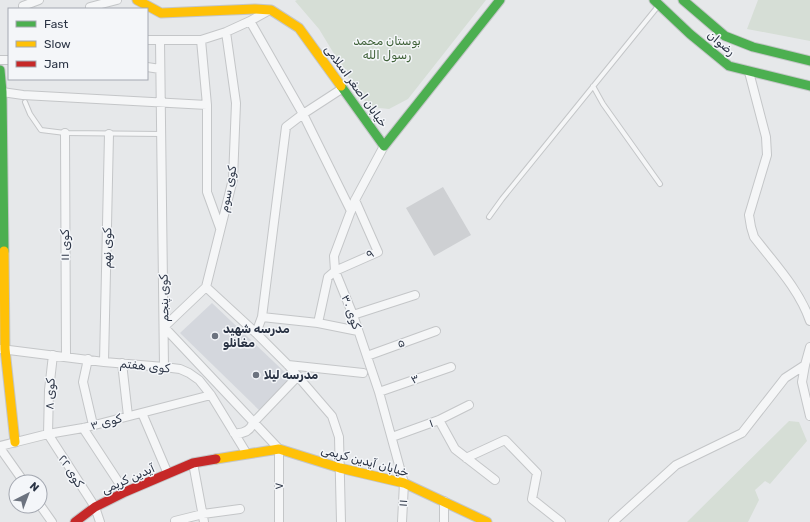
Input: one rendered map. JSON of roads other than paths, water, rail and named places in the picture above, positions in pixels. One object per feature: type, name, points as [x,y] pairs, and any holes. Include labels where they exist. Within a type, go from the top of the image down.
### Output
[{"type":"street","points":[[22,5],[39,0]]},
{"type":"street","points":[[89,5],[117,0]]},
{"type":"street","points":[[137,0],[161,13],[255,9],[271,10]]},
{"type":"street","name":"خیابان اصغر اسلامی","points":[[271,10],[299,28],[384,146],[500,0]]},
{"type":"street","name":"رضوان","points":[[684,0],[725,36],[753,47],[810,61]]},
{"type":"street","name":"رضوان","points":[[656,2],[719,59],[729,66],[810,86]]},
{"type":"street","points":[[148,40],[201,40],[226,32],[271,10]]},
{"type":"street","points":[[250,21],[303,114],[351,211]]},
{"type":"street","name":"کوی سوم","points":[[206,287],[233,179],[236,103],[226,32]]},
{"type":"street","points":[[201,40],[207,105],[207,192],[220,228]]},
{"type":"street","name":"کوی پنجم","points":[[160,41],[164,327],[279,449]]},
{"type":"street","points":[[148,67],[160,68]]},
{"type":"street","points":[[0,70],[2,349],[15,442]]},
{"type":"street","points":[[749,72],[766,137],[767,155],[749,215],[750,227],[754,237],[798,296],[810,321]]},
{"type":"street","points":[[256,333],[262,317],[286,127],[342,88]]},
{"type":"street","points":[[1,92],[23,95],[207,105]]},
{"type":"street","name":"کوی ۱۱","points":[[65,134],[66,356]]},
{"type":"street","name":"کوی نهم","points":[[104,362],[109,134]]},
{"type":"street","name":"کوی ۳۰","points":[[384,146],[355,200],[334,256],[335,271],[353,315],[379,392],[404,483]]},
{"type":"street","name":"۹","points":[[335,271],[378,252],[355,200]]},
{"type":"street","points":[[318,323],[328,277],[335,271]]},
{"type":"street","points":[[164,367],[164,327],[206,287],[288,365],[332,416],[339,437],[341,522]]},
{"type":"street","points":[[353,315],[415,295]]},
{"type":"street","points":[[262,317],[318,323],[358,331]]},
{"type":"street","name":"۵","points":[[367,356],[436,331]]},
{"type":"street","points":[[164,352],[166,347],[171,344],[176,342],[180,344]]},
{"type":"street","points":[[810,347],[802,382],[810,416]]},
{"type":"street","name":"کوی هفتم","points":[[2,349],[53,354],[104,362],[164,367],[189,373],[199,380],[211,395],[247,454]]},
{"type":"street","name":"کوی ۸","points":[[48,434],[49,390],[53,354]]},
{"type":"street","points":[[88,359],[83,382],[93,425]]},
{"type":"street","points":[[122,363],[128,416]]},
{"type":"street","points":[[613,522],[676,465],[742,433],[785,378],[805,364]]},
{"type":"street","points":[[288,365],[362,373]]},
{"type":"street","name":"۳","points":[[379,392],[451,367]]},
{"type":"street","points":[[234,433],[246,432],[298,376]]},
{"type":"street","name":"کوی ۳","points":[[0,447],[15,442],[82,428],[211,395]]},
{"type":"street","name":"۱","points":[[392,437],[439,420],[469,405]]},
{"type":"street","points":[[142,413],[168,474]]},
{"type":"street","points":[[439,420],[455,449],[494,480]]},
{"type":"street","points":[[82,428],[125,492]]},
{"type":"street","name":"کوی ۲۲","points":[[48,434],[95,507],[100,522]]},
{"type":"street","points":[[466,458],[505,440],[537,473],[532,499],[561,522]]},
{"type":"street","points":[[0,447],[19,474]]},
{"type":"street","name":"خیابان آیدین کریمی","points":[[279,449],[340,468],[404,483],[487,522]]},
{"type":"street","name":"آیدین کریمی","points":[[75,522],[95,507],[125,492],[193,463],[279,449]]},
{"type":"street","name":"۷","points":[[279,449],[280,522]]},
{"type":"street","points":[[193,463],[203,518]]},
{"type":"street","name":"۱۱","points":[[402,522],[404,483]]},
{"type":"street","points":[[444,501],[444,522]]},
{"type":"street","points":[[175,521],[203,518],[240,509]]},
{"type":"lane","points":[[489,217],[593,86],[656,2]]},
{"type":"lane","points":[[593,86],[660,184]]},
{"type":"lane","points":[[25,102],[30,114],[42,130],[65,134],[162,134]]},
{"type":"place","name":"مدرسه شهید مغانلو","points":[[215,336]]},
{"type":"place","name":"مدرسه لیلا","points":[[256,375]]},
{"type":"park label","name":"بوستان محمد رسول الله","points":[[387,48]]}]
